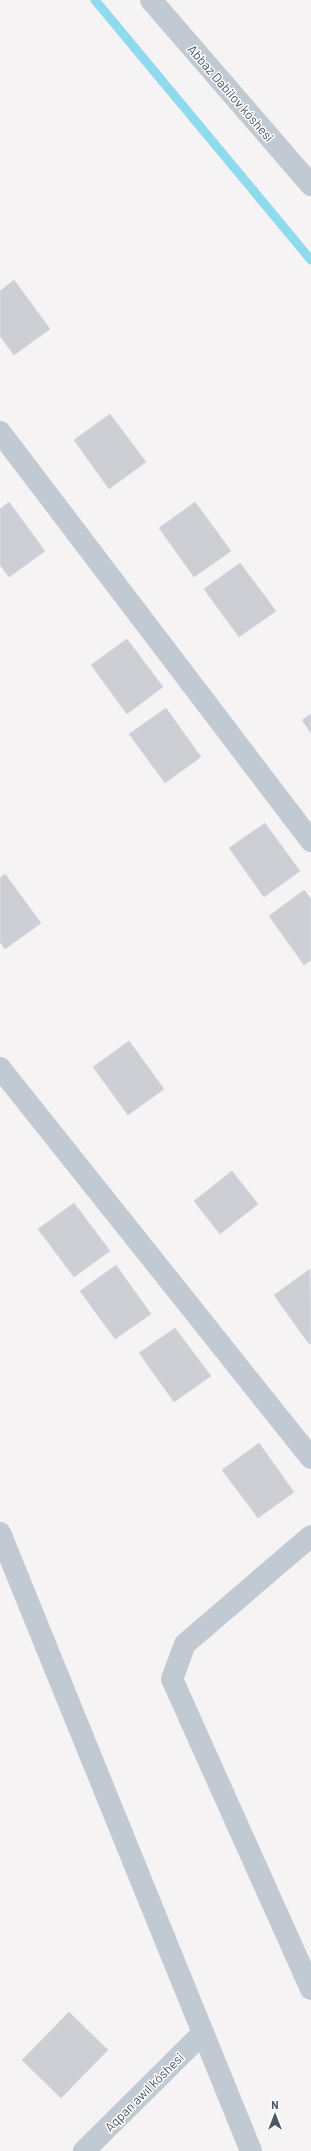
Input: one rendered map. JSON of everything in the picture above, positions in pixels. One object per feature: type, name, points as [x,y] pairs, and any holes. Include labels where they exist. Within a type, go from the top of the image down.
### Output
[{"type":"street","name":"Abbaz Dabilov kóshesi","points":[[152,0],[311,185]]},
{"type":"street","points":[[0,432],[311,841]]},
{"type":"street","points":[[0,1068],[311,1458]]},
{"type":"street","points":[[0,1533],[251,2151]]},
{"type":"street","points":[[311,1536],[185,1644],[172,1679],[311,1989]]},
{"type":"street","name":"Aqpan awıl kóshesi","points":[[84,2151],[203,2033]]},
{"type":"building","points":[[14,280],[50,329],[14,355],[0,336],[0,291]]},
{"type":"building","points":[[110,414],[146,462],[109,489],[74,440]]},
{"type":"building","points":[[9,502],[45,551],[9,577],[0,565],[0,509]]},
{"type":"building","points":[[195,502],[231,551],[194,577],[159,528]]},
{"type":"building","points":[[240,563],[276,611],[239,637],[204,589]]},
{"type":"building","points":[[127,639],[163,687],[127,714],[91,665]]},
{"type":"building","points":[[166,708],[201,757],[165,783],[129,734]]},
{"type":"building","points":[[311,714],[311,733],[302,720]]},
{"type":"building","points":[[265,823],[300,871],[264,897],[229,848]]},
{"type":"building","points":[[5,874],[41,923],[5,949],[0,942],[0,878]]},
{"type":"building","points":[[304,890],[311,899],[311,960],[304,965],[269,916]]},
{"type":"building","points":[[129,1041],[164,1089],[128,1115],[93,1067]]},
{"type":"building","points":[[232,1171],[258,1204],[220,1234],[194,1201]]},
{"type":"building","points":[[74,1203],[110,1251],[74,1277],[38,1229]]},
{"type":"building","points":[[116,1265],[151,1314],[115,1339],[80,1291]]},
{"type":"building","points":[[310,1269],[311,1343],[309,1344],[274,1295]]},
{"type":"building","points":[[175,1328],[211,1376],[174,1402],[139,1353]]},
{"type":"building","points":[[259,1443],[294,1492],[258,1518],[222,1470]]},
{"type":"building","points":[[69,2012],[108,2050],[61,2098],[22,2060]]},
{"type":"waterway","points":[[95,0],[311,260]]}]
